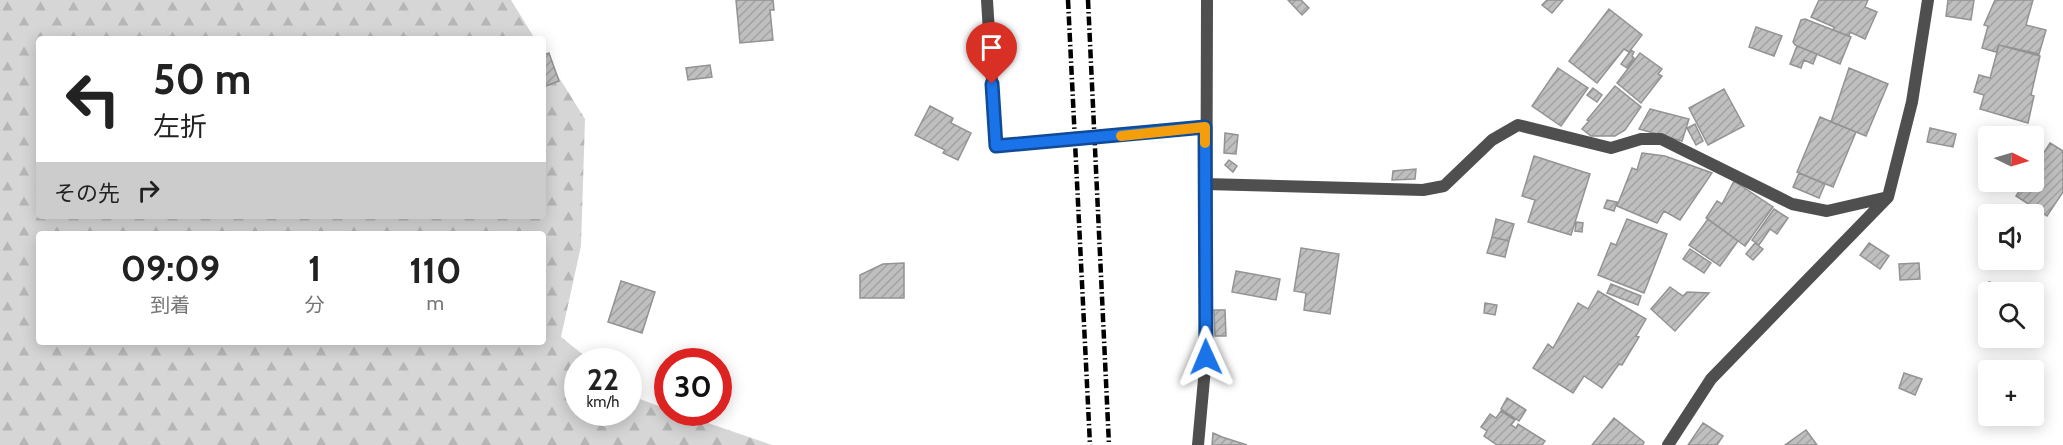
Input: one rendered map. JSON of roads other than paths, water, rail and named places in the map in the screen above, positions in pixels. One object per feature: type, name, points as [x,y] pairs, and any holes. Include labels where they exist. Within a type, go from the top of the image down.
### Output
[{"type":"street","points":[[987,0],[996,146],[1205,127]]},
{"type":"street","points":[[1198,445],[1206,357],[1207,0]]},
{"type":"street","points":[[1668,445],[1711,380],[1888,197],[1912,102],[1928,0]]},
{"type":"street","points":[[1205,184],[1423,190],[1444,186],[1492,140],[1518,125],[1611,148],[1641,139],[1662,139],[1792,204],[1827,211],[1888,197]]},
{"type":"railway","points":[[1068,0],[1090,445]]},
{"type":"railway","points":[[1088,0],[1109,445]]}]
